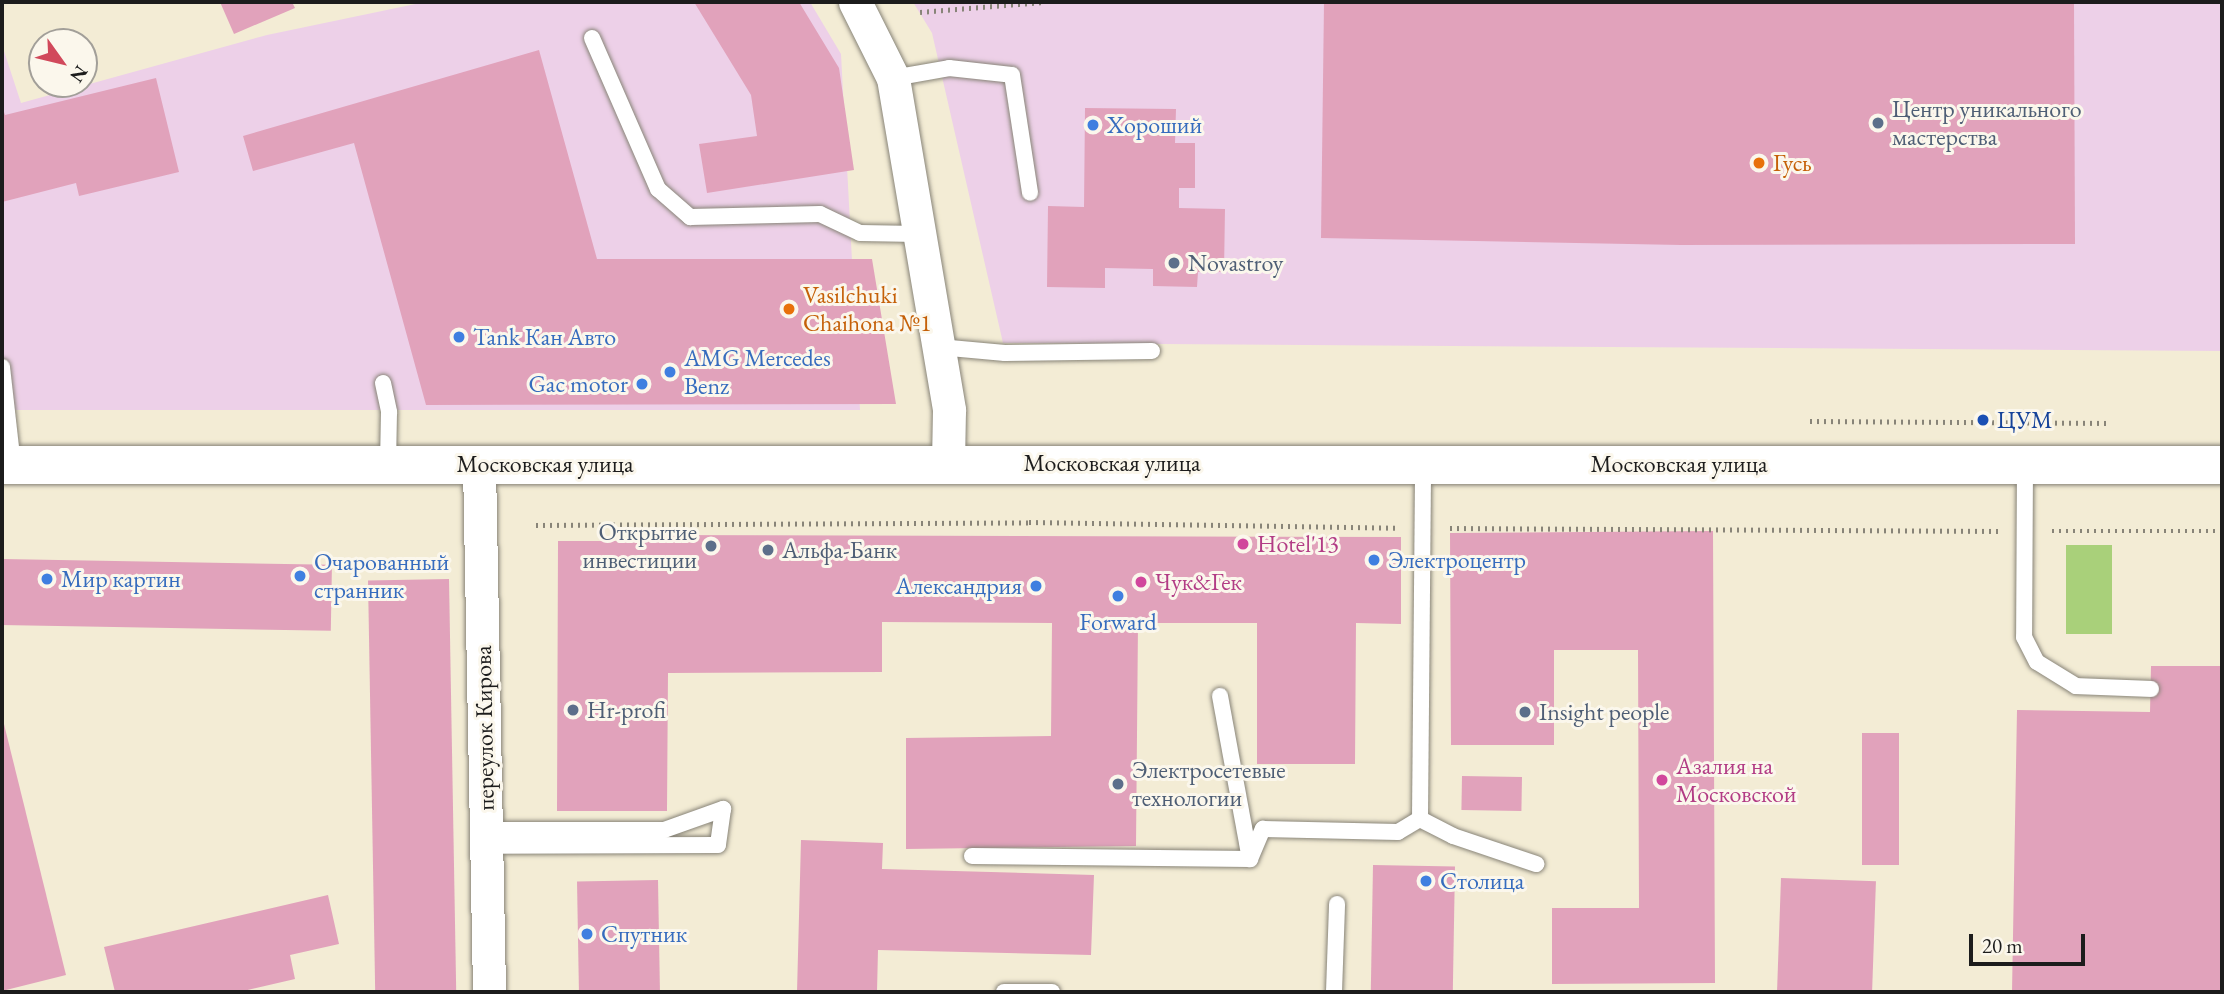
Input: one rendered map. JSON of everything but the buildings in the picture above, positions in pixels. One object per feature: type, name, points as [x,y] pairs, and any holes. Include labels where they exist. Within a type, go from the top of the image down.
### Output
[{"type":"street","points":[[855,2],[893,78],[948,410],[948,464]]},
{"type":"street","name":"Московская улица","points":[[7,465],[2222,465]]},
{"type":"street","name":"переулок Кирова","points":[[479,465],[489,992]]},
{"type":"lane","points":[[592,38],[657,189],[690,217],[820,214],[860,233],[918,233]]},
{"type":"lane","points":[[893,78],[949,68],[1012,75],[1030,193]]},
{"type":"lane","points":[[939,347],[1006,353],[1152,351]]},
{"type":"lane","points":[[2,367],[7,465]]},
{"type":"lane","points":[[383,383],[389,412],[388,464]]},
{"type":"lane","points":[[1420,819],[1420,528],[1423,464]]},
{"type":"lane","points":[[2025,465],[2024,638],[2037,662],[2076,686],[2151,689]]},
{"type":"lane","points":[[1220,696],[1250,859]]},
{"type":"lane","points":[[723,808],[718,845],[486,838],[664,830],[723,808]]},
{"type":"lane","points":[[1250,859],[1263,829],[1398,832],[1420,819]]},
{"type":"lane","points":[[1420,819],[1452,836],[1536,864]]},
{"type":"lane","points":[[972,856],[1250,859]]},
{"type":"lane","points":[[1334,992],[1337,904]]},
{"type":"lane","points":[[1004,992],[1052,992]]},
{"type":"path","points":[[920,12],[1044,2]]},
{"type":"path","points":[[1810,421],[2112,423]]},
{"type":"path","points":[[536,525],[1029,522],[1420,528],[2222,531]]},
{"type":"shaded area","points":[[425,2],[810,2],[841,54],[860,410],[2,410],[2,45],[21,103],[39,98],[98,98],[98,82],[267,35]]},
{"type":"shaded area","points":[[913,2],[2222,2],[2222,351],[1003,343],[932,33]]},
{"type":"green space","points":[[2066,545],[2112,545],[2112,634],[2066,634]]},
{"type":"place","name":"Центр уникального мастерства","points":[[1878,123]]},
{"type":"place","name":"Хороший","points":[[1093,125]]},
{"type":"place","name":"Гусь","points":[[1759,163]]},
{"type":"place","name":"Novastroy","points":[[1174,263]]},
{"type":"place","name":"Vasilchuki Chaihona №1","points":[[789,309]]},
{"type":"place","name":"Tank Кан Авто","points":[[459,337]]},
{"type":"place","name":"AMG Mercedes Benz","points":[[670,372]]},
{"type":"place","name":"Gac motor","points":[[642,384]]},
{"type":"place","name":"ЦУМ","points":[[1983,420]]},
{"type":"place","name":"Hotel'13","points":[[1243,544]]},
{"type":"place","name":"Открытие инвестиции","points":[[711,546]]},
{"type":"place","name":"Альфа-Банк","points":[[768,550]]},
{"type":"place","name":"Электроцентр","points":[[1374,560]]},
{"type":"place","name":"Очарованный странник","points":[[300,576]]},
{"type":"place","name":"Мир картин","points":[[47,579]]},
{"type":"place","name":"Чук&Гек","points":[[1141,582]]},
{"type":"place","name":"Александрия","points":[[1036,586]]},
{"type":"place","name":"Forward","points":[[1118,596]]},
{"type":"place","name":"Hr-profi","points":[[573,710]]},
{"type":"place","name":"Insight people","points":[[1525,712]]},
{"type":"place","name":"Азалия на Московской","points":[[1662,780]]},
{"type":"place","name":"Электросетевые технологии","points":[[1118,784]]},
{"type":"place","name":"Столица","points":[[1426,881]]},
{"type":"place","name":"Спутник","points":[[587,934]]}]
